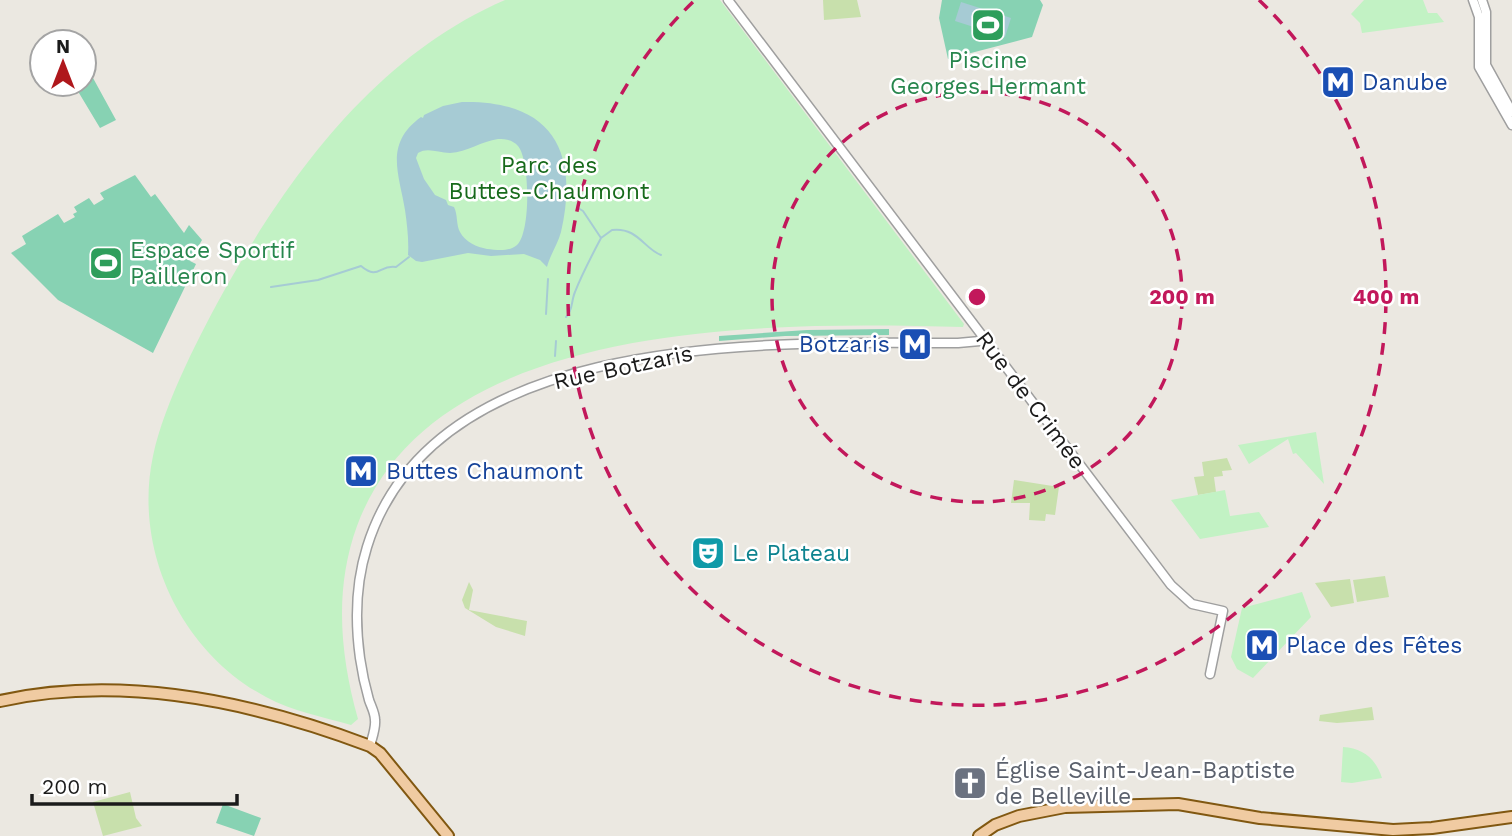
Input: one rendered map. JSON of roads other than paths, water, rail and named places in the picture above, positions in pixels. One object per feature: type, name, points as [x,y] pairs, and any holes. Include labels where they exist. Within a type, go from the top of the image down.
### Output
[{"type":"main road","points":[[0,701],[36,694],[114,690],[183,697],[247,708],[306,723],[380,752],[448,836]]},
{"type":"main road","points":[[979,836],[995,825],[1019,816],[1065,807],[1178,804],[1260,818],[1393,830],[1432,828],[1512,817]]},
{"type":"street","name":"Rue de Crimée","points":[[728,0],[1171,584],[1192,604],[1223,611],[1210,674]]},
{"type":"street","points":[[1473,0],[1479,18],[1479,67],[1512,125]]},
{"type":"street","points":[[1482,0],[1486,12],[1486,65],[1512,112]]},
{"type":"street","name":"Rue Botzaris","points":[[370,746],[375,720],[360,659],[357,615],[366,550],[383,508],[400,480],[431,447],[467,420],[502,401],[554,380],[665,354],[782,343],[958,343],[980,341],[985,337]]},
{"type":"water","points":[[961,2],[1011,18],[1005,37],[955,21]]},
{"type":"water","points":[[462,102],[492,104],[517,110],[537,120],[552,135],[561,154],[566,176],[566,203],[561,232],[547,267],[540,260],[524,254],[491,256],[468,253],[422,262],[408,255],[398,149],[409,127],[424,115],[443,106]],"holes":[[[501,139],[514,142],[518,146],[527,180],[527,212],[522,238],[517,245],[507,250],[479,247],[462,236],[454,207],[435,195],[424,179],[416,158],[422,151],[456,152]]]},
{"type":"waterway","points":[[578,208],[583,211],[601,238],[612,230],[621,230],[634,235],[661,255]]},
{"type":"waterway","points":[[566,317],[601,238]]},
{"type":"waterway","points":[[271,287],[318,280],[361,266],[376,272],[396,267],[409,257]]},
{"type":"waterway","points":[[546,314],[548,279]]},
{"type":"waterway","points":[[555,356],[556,341]]},
{"type":"place","name":"Piscine Georges Hermant","points":[[988,25]]},
{"type":"place","name":"Danube","points":[[1338,82]]},
{"type":"place","name":"Espace Sportif Pailleron","points":[[106,263]]},
{"type":"place","name":"Botzaris","points":[[915,344]]},
{"type":"place","name":"Buttes Chaumont","points":[[361,471]]},
{"type":"place","name":"Le Plateau","points":[[708,553]]},
{"type":"place","name":"Place des Fêtes","points":[[1262,645]]},
{"type":"place","name":"Église Saint-Jean-Baptiste de Belleville","points":[[970,783]]},
{"type":"park label","name":"Parc des Buttes-Chaumont","points":[[549,178]]}]
